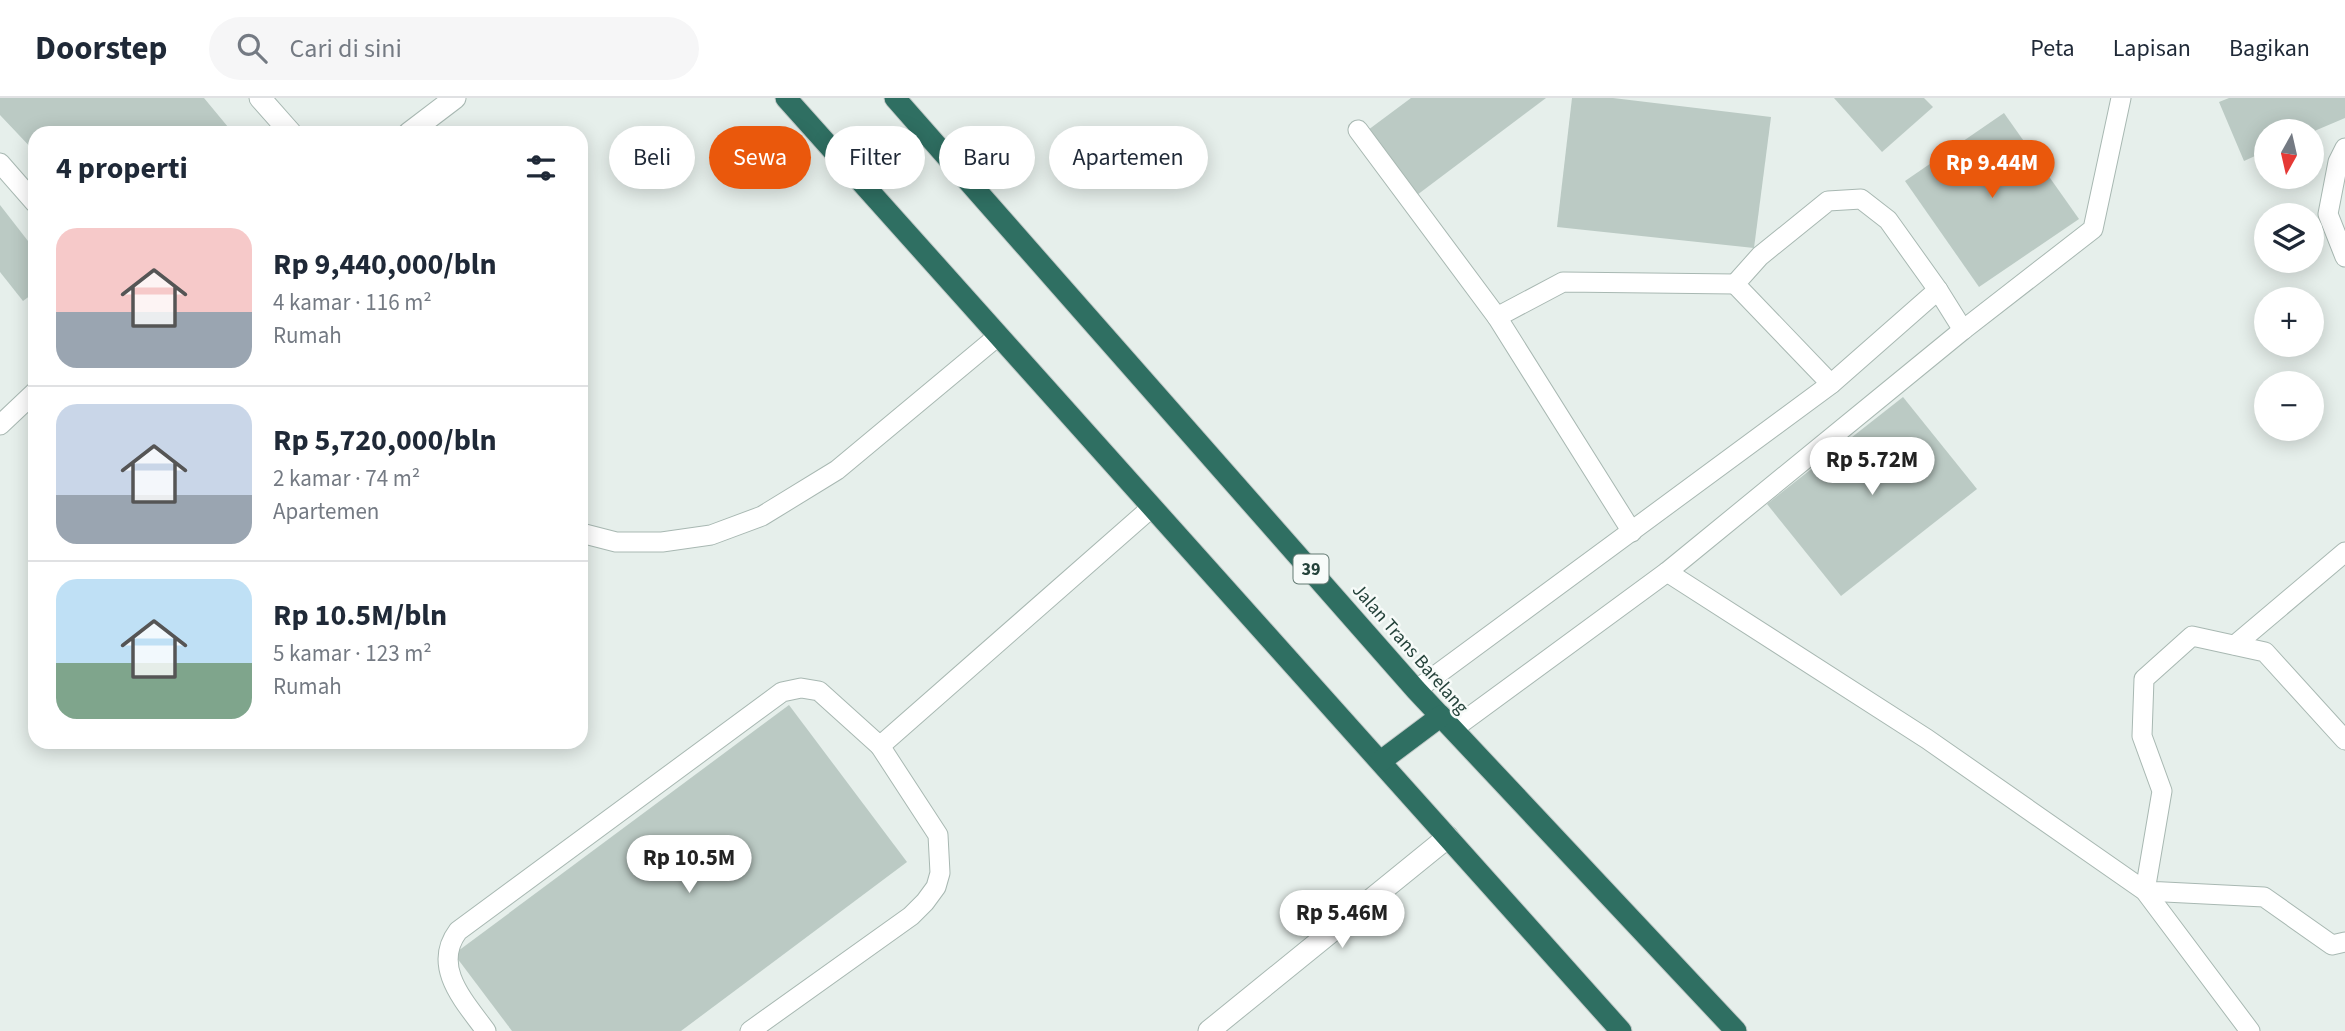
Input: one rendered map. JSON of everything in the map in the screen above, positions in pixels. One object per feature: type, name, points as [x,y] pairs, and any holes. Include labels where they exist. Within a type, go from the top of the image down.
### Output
[{"type":"highway","points":[[786,98],[1621,1031]]},
{"type":"highway","name":"Jalan Trans Barelang","points":[[895,98],[1416,690],[1736,1031]]},
{"type":"highway","points":[[1381,761],[1447,723]]},
{"type":"street","points":[[260,98],[285,126]]},
{"type":"street","points":[[418,126],[455,98]]},
{"type":"street","points":[[1209,1031],[1448,837]]},
{"type":"lane","points":[[1447,723],[1667,572],[2093,229],[2121,98]]},
{"type":"lane","points":[[1359,131],[1497,317],[1632,532]]},
{"type":"lane","points":[[2345,148],[2338,162],[2329,215],[2345,257]]},
{"type":"lane","points":[[0,163],[28,195]]},
{"type":"lane","points":[[1735,284],[1760,256],[1828,201],[1861,199],[1888,220],[1938,290],[1963,331]]},
{"type":"lane","points":[[1497,317],[1563,282],[1735,284],[1830,384]]},
{"type":"lane","points":[[1416,690],[1830,384],[1938,290]]},
{"type":"lane","points":[[588,535],[616,542],[662,542],[711,535],[762,516],[837,470],[999,336]]},
{"type":"lane","points":[[0,425],[28,399]]},
{"type":"lane","points":[[880,746],[1152,508]]},
{"type":"lane","points":[[2235,645],[2345,552]]},
{"type":"lane","points":[[1667,572],[1927,739],[2145,891],[2250,1031]]},
{"type":"lane","points":[[2145,891],[2162,792],[2142,736],[2144,679],[2192,636],[2265,652],[2345,740]]},
{"type":"lane","points":[[486,1031],[454,988],[448,969],[450,941],[457,931],[782,692],[801,688],[819,691],[880,746],[938,835],[940,873],[936,887],[911,916],[750,1031]]},
{"type":"lane","points":[[2145,891],[2264,897],[2332,945],[2345,942]]},
{"type":"building","points":[[0,98],[204,98],[227,126],[28,126],[28,145],[0,115]]},
{"type":"building","points":[[1411,98],[1546,98],[1417,195],[1368,130]]},
{"type":"building","points":[[1572,98],[1613,98],[1771,117],[1754,248],[1557,227]]},
{"type":"building","points":[[1834,98],[1924,98],[1933,107],[1882,152]]},
{"type":"building","points":[[2229,98],[2345,98],[2345,118],[2324,127],[2324,119],[2254,119],[2254,156],[2244,161],[2219,102]]},
{"type":"building","points":[[2004,113],[2079,219],[1979,287],[1905,181]]},
{"type":"building","points":[[0,205],[28,241],[28,297],[23,301],[0,272]]},
{"type":"building","points":[[1903,397],[1977,489],[1841,596],[1767,504]]},
{"type":"building","points":[[789,705],[907,862],[681,1031],[512,1031],[454,954]]}]
